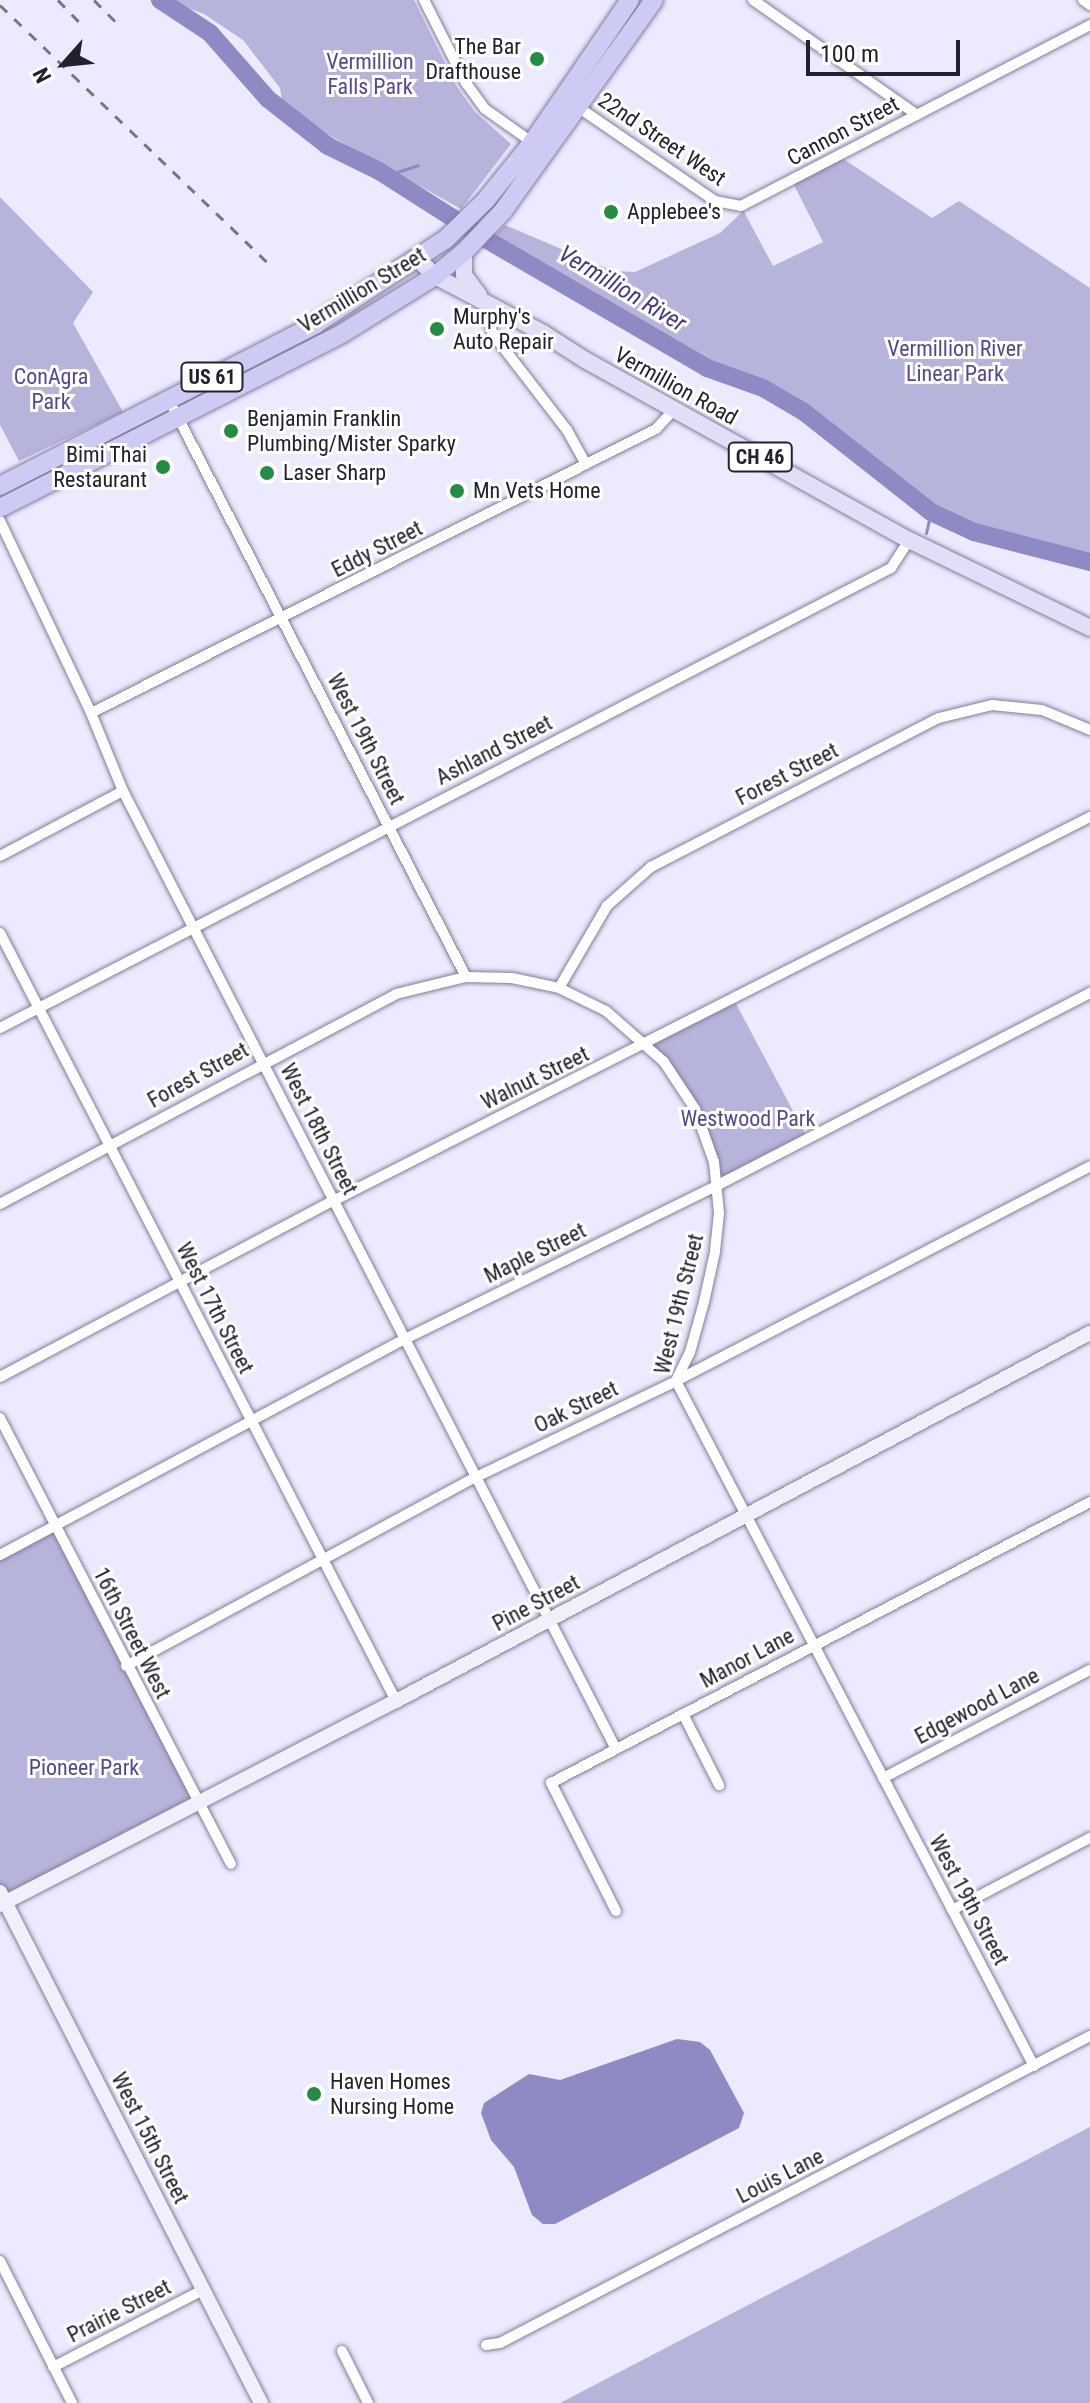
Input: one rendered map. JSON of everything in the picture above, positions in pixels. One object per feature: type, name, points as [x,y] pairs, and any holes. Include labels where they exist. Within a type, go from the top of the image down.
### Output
[{"type":"highway","name":"Vermillion Street","points":[[572,103],[630,0]]},
{"type":"highway","name":"Vermillion Street","points":[[0,508],[343,333],[435,276],[464,252],[503,211],[540,147],[654,0]]},
{"type":"highway","name":"Vermillion Street","points":[[0,486],[316,324],[446,239],[540,147]]},
{"type":"main road","points":[[464,252],[466,280],[486,301]]},
{"type":"main road","name":"Vermillion Road","points":[[418,259],[435,276],[486,301],[674,410],[909,540],[1090,628]]},
{"type":"street","points":[[424,0],[466,83],[485,109],[540,147]]},
{"type":"street","points":[[753,0],[917,115]]},
{"type":"street","points":[[1083,0],[1090,5]]},
{"type":"street","name":"Cannon Street","points":[[741,206],[1090,25]]},
{"type":"street","name":"22nd Street West","points":[[572,103],[715,201],[741,206]]},
{"type":"street","points":[[486,301],[492,333],[567,430],[586,464]]},
{"type":"street","name":"West 19th Street","points":[[169,400],[466,977],[512,978],[559,988],[606,1011],[648,1044],[695,1109],[714,1162],[718,1185],[715,1252],[690,1352],[676,1381],[812,1647],[1034,2066]]},
{"type":"street","name":"Eddy Street","points":[[91,713],[656,429],[674,410]]},
{"type":"street","name":"West 18th Street","points":[[0,521],[91,713],[123,791],[616,1749]]},
{"type":"street","name":"Ashland Street","points":[[0,1028],[191,926],[891,568],[909,540]]},
{"type":"street","name":"Forest Street","points":[[559,988],[607,906],[651,867],[939,718],[992,705],[1042,710],[1090,730]]},
{"type":"street","points":[[0,856],[123,791]]},
{"type":"street","name":"Walnut Street","points":[[0,1377],[333,1201],[648,1044],[1090,817]]},
{"type":"street","name":"West 17th Street","points":[[0,933],[396,1701]]},
{"type":"street","name":"Forest Street","points":[[0,1204],[109,1148],[262,1062],[396,994],[466,977]]},
{"type":"street","name":"Maple Street","points":[[0,1555],[405,1339],[718,1185],[1090,993]]},
{"type":"street","name":"Oak Street","points":[[126,1666],[476,1477],[676,1381],[1090,1166]]},
{"type":"street","name":"Pine Street","points":[[2,1900],[199,1804],[1090,1333]]},
{"type":"street","name":"16th Street West","points":[[0,1418],[231,1864]]},
{"type":"street","name":"Manor Lane","points":[[616,1911],[551,1783],[1090,1502]]},
{"type":"street","name":"Edgewood Lane","points":[[883,1778],[1090,1670]]},
{"type":"street","points":[[683,1714],[719,1785]]},
{"type":"street","points":[[952,1910],[1090,1838]]},
{"type":"street","name":"West 15th Street","points":[[2,1900],[261,2403]]},
{"type":"street","name":"Louis Lane","points":[[486,2345],[500,2343],[1090,2036]]},
{"type":"street","points":[[0,2261],[72,2403]]},
{"type":"street","name":"Prairie Street","points":[[53,2367],[203,2290]]},
{"type":"street","points":[[342,2351],[368,2403]]},
{"type":"green space","name":"Vermillion Falls Park","points":[[166,0],[414,0],[457,87],[475,112],[511,144],[461,209],[318,129],[282,101],[280,88],[243,40],[204,14]]},
{"type":"green space","name":"Vermillion River Linear Park","points":[[839,156],[932,218],[959,201],[1090,288],[1090,562],[974,532],[931,512],[804,412],[763,388],[707,368],[489,241],[505,225],[613,271],[635,272],[720,233],[741,213],[741,206],[773,266],[823,242],[792,181]]},
{"type":"green space","name":"ConAgra Park","points":[[0,197],[93,292],[73,323],[123,412],[19,461],[0,425]]},
{"type":"green space","name":"Westwood Park","points":[[734,1000],[808,1139],[718,1185],[704,1131],[648,1044]]},
{"type":"green space","name":"Pioneer Park","points":[[55,1526],[199,1804],[5,1903],[0,1892],[0,1555]]},
{"type":"green space","points":[[1090,2127],[1090,2403],[560,2403]]},
{"type":"shaded area","points":[[677,2039],[700,2042],[710,2050],[744,2113],[739,2128],[555,2224],[543,2224],[532,2215],[514,2167],[491,2140],[481,2113],[484,2103],[529,2074],[560,2080]]},
{"type":"waterway","name":"Vermillion River","points":[[160,0],[210,33],[268,99],[328,146],[379,171],[489,241],[707,368],[763,388],[804,412],[931,512],[974,532],[1090,562]]},
{"type":"waterway","points":[[379,171],[397,172],[418,165]]},
{"type":"waterway","points":[[926,533],[931,512]]},
{"type":"railway","points":[[58,0],[83,26]]},
{"type":"railway","points":[[94,0],[119,25]]},
{"type":"railway","points":[[0,5],[273,268]]},
{"type":"place","name":"The Bar Drafthouse","points":[[537,59]]},
{"type":"place","name":"Applebee's","points":[[611,212]]},
{"type":"place","name":"Murphy's Auto Repair","points":[[437,329]]},
{"type":"place","name":"Benjamin Franklin Plumbing/Mister Sparky","points":[[231,431]]},
{"type":"place","name":"Bimi Thai Restaurant","points":[[163,467]]},
{"type":"place","name":"Laser Sharp","points":[[267,473]]},
{"type":"place","name":"Mn Vets Home","points":[[457,491]]},
{"type":"place","name":"Haven Homes Nursing Home","points":[[314,2094]]}]
